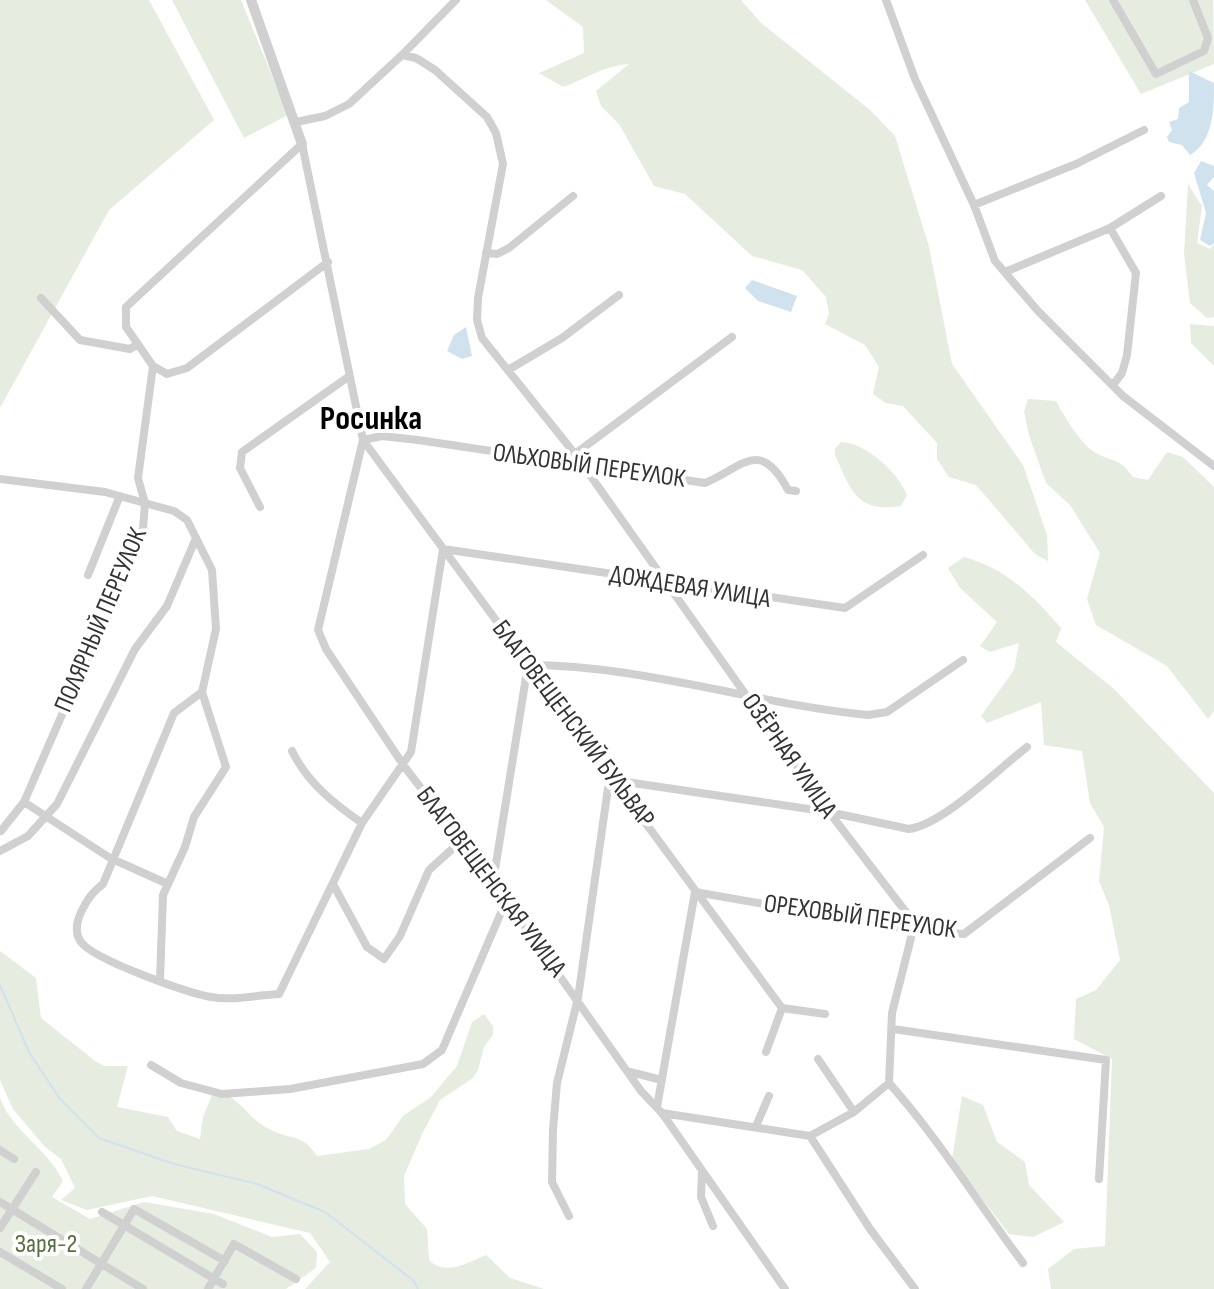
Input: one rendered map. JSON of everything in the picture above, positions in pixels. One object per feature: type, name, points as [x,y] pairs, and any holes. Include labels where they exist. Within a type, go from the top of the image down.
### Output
[{"type":"street","points":[[251,0],[302,144],[363,440]]},
{"type":"street","points":[[296,122],[325,116],[349,104],[456,0]]},
{"type":"street","points":[[886,0],[915,79],[974,205],[989,250],[1038,311],[1113,385],[1214,466]]},
{"type":"street","points":[[1113,0],[1156,74],[1204,51],[1208,38],[1193,0]]},
{"type":"street","name":"ОЗЁРНАЯ УЛИЦА","points":[[402,55],[416,58],[435,70],[487,117],[496,133],[503,164],[477,320],[482,338],[575,454],[829,812],[909,916],[913,930]]},
{"type":"street","points":[[974,205],[1076,164],[1144,130]]},
{"type":"street","points":[[302,144],[126,307],[126,327],[153,366],[167,374],[187,368],[328,262]]},
{"type":"street","points":[[486,253],[497,254],[509,248],[573,196]]},
{"type":"street","points":[[1005,272],[1110,228],[1161,196]]},
{"type":"street","points":[[1110,228],[1136,273],[1127,355],[1122,373],[1113,385]]},
{"type":"street","points":[[508,370],[562,338],[619,295]]},
{"type":"street","points":[[41,298],[80,340],[130,349],[138,344]]},
{"type":"street","points":[[575,454],[732,337]]},
{"type":"street","name":"ПОЛЯРНЫЙ ПЕРЕУЛОК","points":[[1,831],[25,798],[143,528],[145,503],[138,478],[153,366]]},
{"type":"street","points":[[260,507],[240,468],[242,452],[348,377]]},
{"type":"street","name":"ОЛЬХОВЫЙ ПЕРЕУЛОК","points":[[363,440],[382,436],[418,440],[705,483],[739,462],[758,460],[770,465],[788,490],[796,491]]},
{"type":"street","name":"БЛАГОВЕЩЕНСКИЙ БУЛЬВАР","points":[[363,440],[782,1008]]},
{"type":"street","name":"БЛАГОВЕЩЕНСКАЯ УЛИЦА","points":[[363,440],[318,630],[333,661],[404,766],[578,998],[641,1091],[660,1110],[785,1289]]},
{"type":"street","points":[[0,479],[105,492],[174,511],[187,520],[212,570],[217,600],[216,629],[202,692],[226,767],[194,817],[168,884],[162,910],[160,980]]},
{"type":"street","points":[[88,575],[119,498]]},
{"type":"street","points":[[0,851],[28,836],[57,804],[135,649],[167,606],[196,538]]},
{"type":"street","points":[[202,692],[174,713],[110,858],[103,884],[83,902],[81,943],[110,961],[181,991],[214,998],[279,994],[362,823],[411,752],[443,549]]},
{"type":"street","name":"ДОЖДЕВАЯ УЛИЦА","points":[[443,549],[845,608],[923,555]]},
{"type":"street","points":[[493,882],[528,665],[638,677],[749,699],[877,715],[887,712],[963,660]]},
{"type":"street","points":[[569,1216],[552,1182],[557,1083],[578,998],[608,788],[613,780],[829,812],[898,827],[920,827],[1027,747]]},
{"type":"street","points":[[292,751],[308,777],[335,804],[362,823]]},
{"type":"street","points":[[25,798],[46,816],[110,858],[168,884]]},
{"type":"street","name":"ОРЕХОВЫЙ ПЕРЕУЛОК","points":[[695,892],[955,935],[972,930],[1090,838]]},
{"type":"street","points":[[332,883],[367,947],[384,959],[400,936],[429,870],[461,841]]},
{"type":"street","points":[[695,892],[662,1080],[660,1110],[810,1136],[854,1112],[889,1083]]},
{"type":"street","points":[[151,1065],[181,1083],[222,1094],[290,1089],[423,1064],[434,1059],[442,1050],[506,901]]},
{"type":"street","points":[[913,930],[892,1013],[889,1083],[929,1128],[961,1181],[1023,1263]]},
{"type":"street","points":[[766,1052],[782,1008],[825,1014]]},
{"type":"street","points":[[893,1029],[1106,1060],[1099,1179]]},
{"type":"street","points":[[818,1059],[854,1112]]},
{"type":"street","points":[[629,1072],[662,1080]]},
{"type":"street","points":[[756,1126],[769,1096]]},
{"type":"street","points":[[810,1136],[870,1229],[915,1289]]},
{"type":"street","points":[[0,1150],[14,1159]]},
{"type":"street","points":[[0,1228],[36,1172]]},
{"type":"street","points":[[702,1172],[701,1197],[713,1226]]},
{"type":"street","points":[[0,1202],[143,1289]]},
{"type":"street","points":[[86,1289],[134,1209],[225,1261]]},
{"type":"street","points":[[102,1212],[210,1285],[223,1284]]},
{"type":"street","points":[[210,1285],[234,1244],[296,1279]]},
{"type":"street","points":[[0,1252],[62,1289]]},
{"type":"green space","points":[[0,0],[149,0],[214,120],[109,210],[0,408]]},
{"type":"green space","points":[[172,0],[241,0],[288,115],[244,138]]},
{"type":"green space","points":[[546,0],[741,0],[761,23],[870,110],[895,136],[929,247],[952,364],[1023,465],[1047,535],[1048,561],[1035,554],[976,485],[949,477],[937,459],[937,443],[903,406],[886,403],[873,394],[879,367],[865,345],[825,324],[829,314],[826,297],[802,270],[752,256],[685,194],[654,186],[619,124],[601,106],[596,91],[629,64],[604,70],[563,87],[539,73],[584,53],[583,27]]},
{"type":"green space","points":[[1085,0],[1213,0],[1214,64],[1141,94]]},
{"type":"green space","points":[[1188,184],[1202,206],[1197,243],[1210,249],[1214,244],[1214,317],[1207,318],[1190,303],[1184,254]]},
{"type":"green space","points":[[1190,324],[1214,326],[1214,366],[1191,343]]},
{"type":"green space","points":[[1028,399],[1056,401],[1085,444],[1096,453],[1120,463],[1133,477],[1148,480],[1167,452],[1183,457],[1214,487],[1214,711],[1208,719],[1167,666],[1096,625],[1087,599],[1100,553],[1070,505],[1046,483],[1024,412]]},
{"type":"green space","points":[[841,442],[861,447],[889,468],[907,495],[901,506],[874,506],[857,496],[835,455],[835,449]]},
{"type":"green space","points":[[964,557],[1006,576],[1029,595],[1061,628],[1056,642],[1114,689],[1214,793],[1214,1289],[1051,1289],[1048,1269],[1074,1249],[1105,1246],[1112,1059],[1074,1039],[1076,999],[1096,990],[1120,960],[1109,905],[1099,881],[1104,827],[1090,803],[1082,751],[1044,745],[1041,702],[987,723],[981,716],[1014,670],[1019,643],[990,652],[980,646],[997,622],[960,588],[948,568]]},
{"type":"green space","points":[[0,951],[36,978],[41,1018],[104,1066],[128,1066],[117,1107],[168,1117],[177,1131],[200,1139],[203,1117],[214,1090],[232,1098],[269,1129],[306,1143],[317,1156],[369,1149],[386,1140],[403,1116],[431,1097],[457,1066],[472,1022],[484,1014],[493,1026],[493,1035],[484,1047],[473,1078],[440,1100],[422,1134],[404,1176],[405,1204],[427,1229],[429,1260],[436,1265],[450,1268],[486,1255],[510,1278],[544,1289],[305,1289],[330,1262],[310,1233],[152,1196],[87,1210],[61,1200],[75,1188],[61,1159],[45,1147],[13,1109],[0,1080]]},
{"type":"green space","points":[[962,1096],[983,1105],[997,1142],[1025,1162],[1029,1185],[1064,1222],[1033,1237],[1009,1234],[952,1159]]},
{"type":"green space","name":"Заря-2","points":[[0,1098],[13,1120],[49,1159],[63,1181],[52,1197],[90,1219],[144,1202],[214,1214],[272,1237],[300,1234],[317,1252],[316,1268],[286,1289],[0,1289]]},
{"type":"water","points":[[1189,71],[1214,83],[1213,113],[1208,133],[1190,155],[1182,145],[1169,142],[1167,137],[1172,130],[1169,122],[1178,119],[1179,108],[1189,102]]},
{"type":"water","points":[[1201,161],[1214,166],[1214,177],[1207,185],[1214,191],[1214,243],[1210,246],[1200,240],[1206,213],[1194,173]]},
{"type":"water","points":[[752,280],[797,296],[791,312],[758,301],[745,288]]},
{"type":"water","points":[[466,327],[472,356],[462,359],[447,351],[454,335]]},
{"type":"waterway","points":[[0,985],[29,1052],[60,1099],[99,1138],[174,1164],[257,1184],[325,1212],[414,1281],[418,1289]]},
{"type":"district","name":"Росинка","points":[[371,418]]}]
